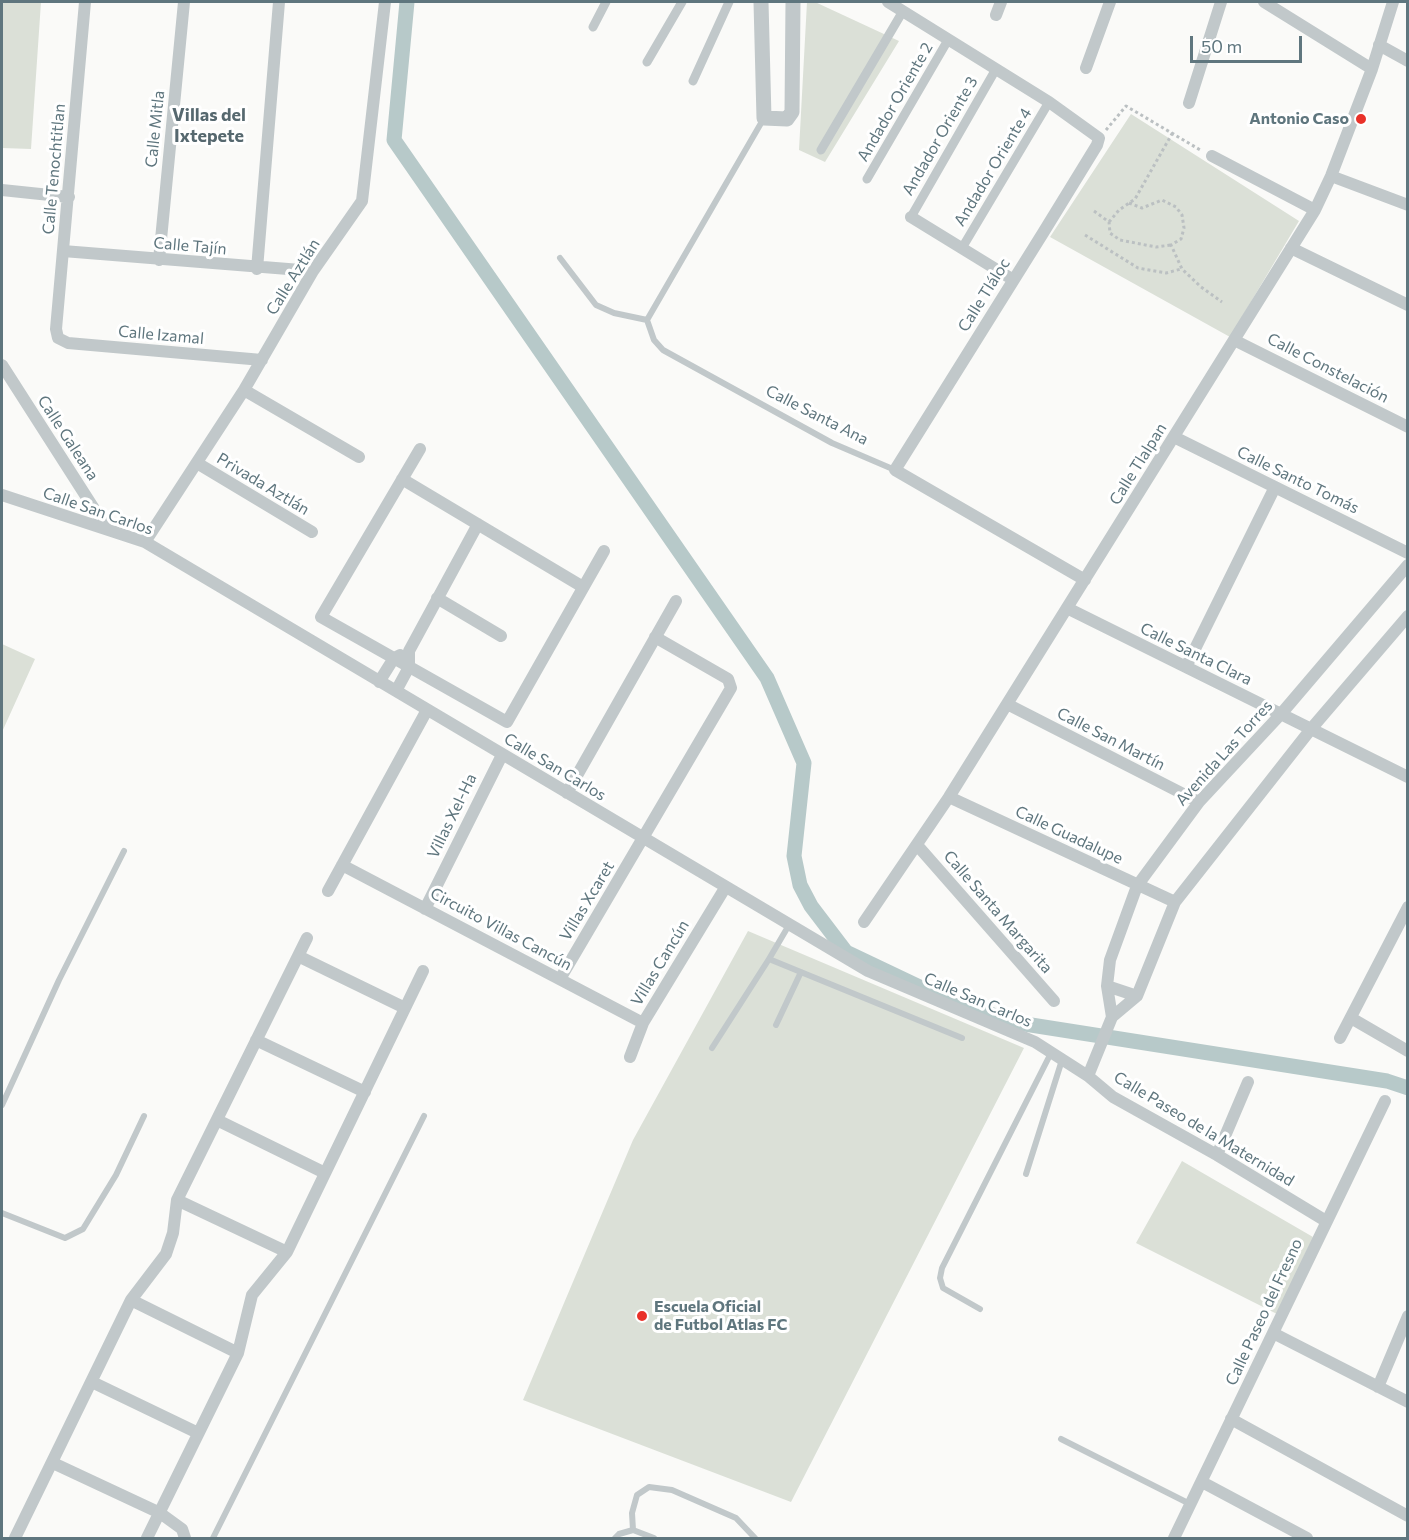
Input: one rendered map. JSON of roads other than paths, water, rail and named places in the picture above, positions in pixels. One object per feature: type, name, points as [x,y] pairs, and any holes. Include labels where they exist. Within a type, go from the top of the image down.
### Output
[{"type":"street","name":"Calle Tenochtitlan","points":[[58,338],[56,329],[85,2]]},
{"type":"street","name":"Calle Mitla","points":[[159,260],[184,2]]},
{"type":"street","points":[[256,269],[279,2]]},
{"type":"street","name":"Calle Aztlán","points":[[145,542],[244,390],[313,272],[357,212],[366,187],[385,2]]},
{"type":"street","points":[[593,27],[606,2]]},
{"type":"street","points":[[647,62],[682,2]]},
{"type":"street","points":[[693,81],[729,2]]},
{"type":"street","points":[[762,2],[764,118],[787,119],[792,112],[794,2]]},
{"type":"street","points":[[888,2],[1049,102]]},
{"type":"street","points":[[996,15],[1001,2]]},
{"type":"street","points":[[1086,68],[1110,2]]},
{"type":"street","points":[[1189,103],[1221,2]]},
{"type":"street","points":[[1264,2],[1372,69]]},
{"type":"street","name":"Calle Tlalpan","points":[[864,922],[949,797],[1315,210],[1332,176],[1372,69],[1393,2]]},
{"type":"street","points":[[821,150],[903,10]]},
{"type":"street","name":"Andador Oriente 2","points":[[867,179],[948,40]]},
{"type":"street","points":[[1379,45],[1407,61]]},
{"type":"street","name":"Andador Oriente 3","points":[[910,218],[996,69]]},
{"type":"street","name":"Calle Tláloc","points":[[895,470],[1073,184],[1099,138],[1049,102]]},
{"type":"street","name":"Andador Oriente 4","points":[[962,248],[1049,102]]},
{"type":"street","points":[[1212,156],[1315,210]]},
{"type":"street","points":[[1332,176],[1407,205]]},
{"type":"street","points":[[2,190],[69,197]]},
{"type":"street","points":[[910,218],[1012,279]]},
{"type":"street","points":[[1291,248],[1407,305]]},
{"type":"street","name":"Calle Tajín","points":[[63,250],[256,269],[313,272]]},
{"type":"street","name":"Calle Izamal","points":[[58,338],[68,343],[262,360]]},
{"type":"street","name":"Calle Constelación","points":[[1234,340],[1407,427]]},
{"type":"street","name":"Calle Galeana","points":[[2,365],[107,529]]},
{"type":"street","points":[[244,390],[359,457]]},
{"type":"street","name":"Calle Santo Tomás","points":[[1174,437],[1407,553]]},
{"type":"street","points":[[420,449],[321,617],[507,722],[604,551]]},
{"type":"street","name":"Privada Aztlán","points":[[197,463],[312,532]]},
{"type":"street","name":"Calle Santa Ana","points":[[895,470],[1085,580]]},
{"type":"street","points":[[402,479],[583,587]]},
{"type":"street","points":[[1186,667],[1275,487]]},
{"type":"street","name":"Calle San Carlos","points":[[2,495],[145,542],[724,888],[868,971],[1025,1038],[1088,1076]]},
{"type":"street","points":[[396,692],[409,667],[409,651],[478,525]]},
{"type":"street","name":"Avenida Las Torres","points":[[1113,1017],[1107,986],[1110,960],[1137,886],[1199,802],[1281,714],[1407,565]]},
{"type":"street","points":[[438,598],[501,636]]},
{"type":"street","points":[[567,794],[676,601]]},
{"type":"street","name":"Calle Santa Clara","points":[[1067,608],[1407,777]]},
{"type":"street","points":[[1113,1017],[1137,996],[1175,902],[1311,729],[1407,616]]},
{"type":"street","name":"Villas Xcaret","points":[[560,979],[644,839],[731,685],[728,679],[655,638]]},
{"type":"street","points":[[379,682],[394,658],[409,651]]},
{"type":"street","name":"Calle San Martín","points":[[1007,704],[1199,802]]},
{"type":"street","points":[[328,891],[427,710]]},
{"type":"street","name":"Villas Xel-Ha","points":[[425,909],[502,755]]},
{"type":"street","name":"Calle Guadalupe","points":[[949,797],[1175,902]]},
{"type":"street","name":"Calle Santa Margarita","points":[[917,845],[1054,1001]]},
{"type":"street","name":"Circuito Villas Cancún","points":[[342,866],[644,1023]]},
{"type":"street","name":"Villas Cancún","points":[[630,1057],[644,1023],[724,888]]},
{"type":"street","points":[[1340,1038],[1407,907]]},
{"type":"street","points":[[15,1539],[131,1300],[166,1254],[173,1233],[177,1200],[306,938]]},
{"type":"street","points":[[298,956],[405,1008]]},
{"type":"street","points":[[147,1539],[237,1353],[252,1295],[287,1252],[423,971]]},
{"type":"street","points":[[1107,986],[1137,996]]},
{"type":"street","name":"Calle Paseo de la Maternidad","points":[[1113,1017],[1088,1076],[1113,1097],[1217,1155],[1326,1221]]},
{"type":"street","points":[[1352,1018],[1407,1051]]},
{"type":"street","points":[[256,1040],[365,1092]]},
{"type":"street","points":[[1217,1155],[1248,1082]]},
{"type":"street","name":"Calle Paseo del Fresno","points":[[1174,1539],[1385,1101]]},
{"type":"street","points":[[217,1120],[326,1173]]},
{"type":"street","points":[[177,1200],[287,1252]]},
{"type":"street","points":[[131,1300],[237,1353]]},
{"type":"street","points":[[1378,1387],[1407,1316]]},
{"type":"street","points":[[1273,1333],[1407,1402]]},
{"type":"street","points":[[92,1382],[198,1433]]},
{"type":"street","points":[[1232,1419],[1407,1516]]},
{"type":"street","points":[[53,1463],[160,1513],[182,1529],[185,1539]]},
{"type":"street","points":[[1202,1482],[1307,1539]]},
{"type":"lane","points":[[560,258],[596,305],[614,313],[648,320],[764,118]]},
{"type":"lane","name":"Calle Santa Ana","points":[[648,320],[654,340],[663,350],[832,443],[895,470]]},
{"type":"lane","points":[[2,1105],[59,980],[124,851]]},
{"type":"lane","points":[[712,1048],[789,926]]},
{"type":"lane","points":[[769,959],[962,1038]]},
{"type":"lane","points":[[776,1025],[801,972]]},
{"type":"lane","points":[[1026,1174],[1057,1056]]},
{"type":"lane","points":[[980,1309],[944,1288],[940,1278],[942,1268],[1057,1056]]},
{"type":"lane","points":[[2,1213],[65,1238],[83,1229],[116,1175],[144,1116]]},
{"type":"lane","points":[[213,1539],[424,1116]]},
{"type":"lane","points":[[1061,1439],[1191,1505]]},
{"type":"lane","points":[[633,1530],[632,1513],[637,1495],[649,1487],[672,1490],[736,1518],[756,1539]]},
{"type":"lane","points":[[615,1539],[619,1534],[633,1530],[654,1539]]},
{"type":"waterway","points":[[407,2],[394,140],[767,678],[804,763],[794,856],[800,885],[811,906],[846,952],[928,991],[1012,1022],[1387,1081],[1408,1088]]},
{"type":"place","name":"Antonio Caso","points":[[1361,119]]},
{"type":"place","name":"Escuela Oficial de Futbol Atlas FC","points":[[642,1316]]},
{"type":"district","name":"Villas del Ixtepete","points":[[209,125]]}]
